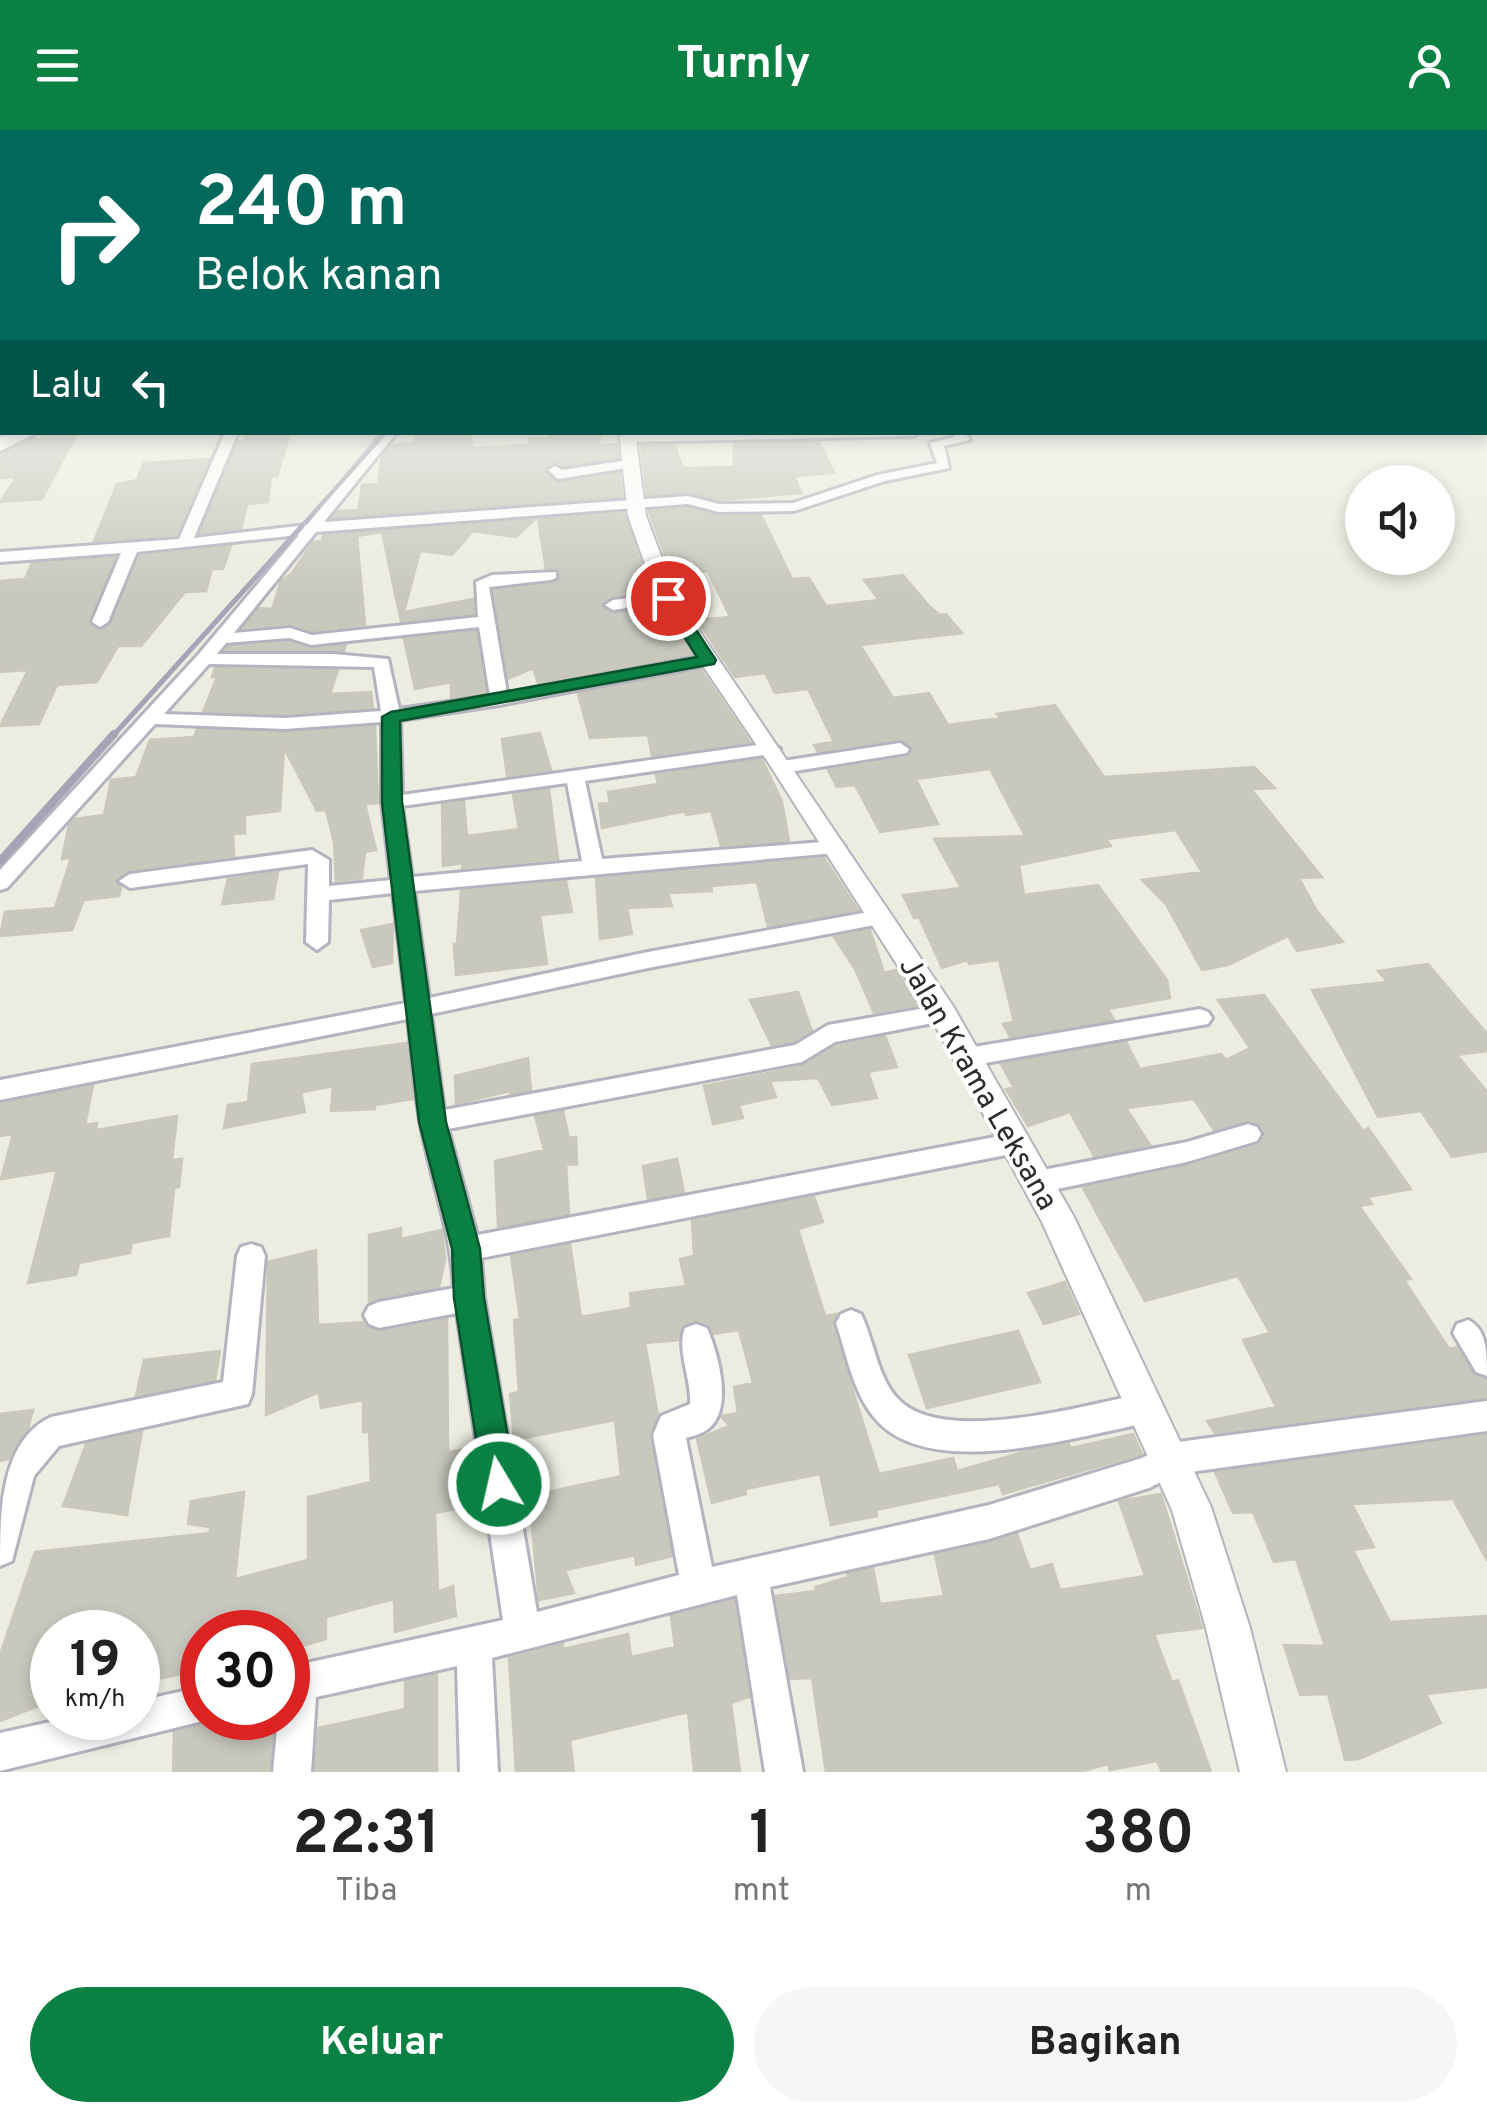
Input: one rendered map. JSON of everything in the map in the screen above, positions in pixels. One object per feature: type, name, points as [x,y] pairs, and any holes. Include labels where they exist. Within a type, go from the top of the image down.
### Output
[{"type":"street","points":[[184,544],[229,440]]},
{"type":"street","points":[[0,883],[152,718],[385,440]]},
{"type":"street","points":[[554,470],[558,475],[627,445],[703,440]]},
{"type":"street","points":[[0,557],[184,544],[306,532],[341,524],[695,500],[719,508],[803,506],[864,483],[944,464],[933,440]]},
{"type":"street","points":[[936,443],[961,440]]},
{"type":"street","name":"Jalan Krama Leksana","points":[[627,445],[636,505],[656,577],[968,1057],[1038,1182],[1147,1408],[1191,1508],[1228,1628],[1263,1772]]},
{"type":"street","points":[[100,622],[131,547]]},
{"type":"street","points":[[499,700],[481,585],[552,575]]},
{"type":"street","points":[[612,605],[668,598]]},
{"type":"street","points":[[211,649],[290,634],[311,640],[486,621]]},
{"type":"street","points":[[211,649],[382,663],[391,717],[392,802],[432,1122],[466,1249],[469,1298],[524,1634]]},
{"type":"street","points":[[152,718],[266,726],[391,717],[708,660]]},
{"type":"street","points":[[392,802],[576,777],[900,748]]},
{"type":"street","points":[[576,777],[593,866]]},
{"type":"street","points":[[316,894],[593,866],[835,848]]},
{"type":"street","points":[[130,881],[319,860],[317,942]]},
{"type":"street","points":[[0,1090],[648,960],[880,918]]},
{"type":"street","points":[[432,1122],[802,1053],[821,1036],[942,1013]]},
{"type":"street","points":[[968,1057],[1200,1018]]},
{"type":"street","points":[[1038,1182],[1187,1152],[1248,1134]]},
{"type":"street","points":[[466,1249],[1016,1143]]},
{"type":"street","points":[[0,1548],[18,1476],[26,1454],[39,1439],[51,1432],[237,1394],[252,1256]]},
{"type":"street","points":[[379,1315],[469,1298]]},
{"type":"street","points":[[851,1324],[882,1405],[897,1418],[926,1432],[995,1432],[1147,1408]]},
{"type":"street","points":[[1468,1332],[1487,1362]]},
{"type":"street","points":[[696,1338],[706,1398],[704,1410],[693,1420],[672,1427],[669,1435],[699,1590]]},
{"type":"street","points":[[310,1680],[524,1634],[751,1574],[990,1522],[1149,1472],[1170,1459],[1487,1416]]},
{"type":"street","points":[[751,1574],[784,1772]]},
{"type":"street","points":[[474,1644],[479,1772]]},
{"type":"street","points":[[2,1758],[180,1711]]},
{"type":"street","points":[[292,1740],[292,1772]]},
{"type":"building","points":[[32,440],[73,440],[42,499],[0,502],[17,477],[0,478],[0,455]]},
{"type":"building","points":[[288,440],[277,476],[271,476],[268,502],[247,504],[241,529],[200,534],[238,441]]},
{"type":"building","points":[[416,440],[471,440],[472,448],[529,445],[529,440],[599,440],[598,445],[616,444],[618,458],[563,466],[553,463],[544,470],[559,483],[620,473],[622,497],[332,518],[337,511],[358,510],[362,485],[378,484],[382,456],[392,445],[415,443]]},
{"type":"building","points":[[819,442],[834,473],[794,476],[801,493],[719,500],[688,492],[647,495],[641,446],[675,445],[682,467],[734,467],[734,444]]},
{"type":"building","points":[[209,459],[176,535],[94,541],[117,484],[137,480],[144,463]]},
{"type":"building","points":[[688,508],[719,516],[761,515],[792,579],[809,578],[826,606],[879,600],[864,580],[903,575],[929,606],[940,615],[946,614],[962,633],[860,645],[893,698],[929,693],[948,725],[1055,705],[1104,777],[1254,767],[1275,788],[1251,789],[1322,877],[1299,878],[1317,911],[1343,942],[1297,951],[1288,936],[1228,965],[1202,970],[1166,904],[1142,880],[1202,872],[1176,830],[1106,839],[1111,846],[1019,865],[1024,895],[1098,885],[1167,980],[1170,998],[1108,1009],[1114,1020],[1010,1037],[1003,1024],[1014,1022],[999,960],[969,964],[967,960],[942,968],[919,917],[914,918],[903,895],[961,888],[934,839],[1025,836],[990,769],[916,779],[938,824],[880,832],[855,785],[837,787],[828,770],[908,757],[913,748],[899,739],[818,752],[814,745],[834,742],[808,689],[775,693],[765,673],[735,677],[697,620],[730,617],[708,571],[672,574],[649,511]]},
{"type":"building","points":[[624,513],[650,591],[613,596],[601,606],[614,614],[657,607],[664,624],[669,623],[691,654],[538,683],[533,668],[508,679],[493,590],[551,584],[560,578],[559,569],[546,569],[538,519]]},
{"type":"building","points":[[535,519],[516,537],[473,531],[452,555],[420,551],[404,612],[473,599],[474,614],[401,622],[382,532],[357,536],[365,625],[312,631],[290,624],[242,628],[259,608],[272,609],[281,581],[292,573],[313,542],[322,541],[323,535]]},
{"type":"building","points":[[231,546],[223,569],[212,569],[206,591],[185,592],[141,646],[118,646],[97,682],[57,685],[39,724],[0,726],[28,670],[0,672],[0,581],[25,579],[32,563],[115,557],[89,621],[102,630],[111,623],[140,556]]},
{"type":"building","points":[[476,631],[486,693],[451,698],[451,682],[415,689],[404,639]]},
{"type":"building","points":[[289,642],[311,649],[346,645],[344,651],[225,650],[228,647]]},
{"type":"building","points":[[215,668],[338,670],[330,694],[371,692],[373,708],[285,714],[203,712],[217,677],[212,677]]},
{"type":"building","points":[[701,670],[750,742],[652,756],[648,735],[590,738],[578,694]]},
{"type":"building","points":[[375,726],[378,803],[365,804],[376,850],[365,852],[362,878],[336,881],[334,842],[326,810],[317,811],[284,748],[280,811],[245,815],[245,833],[233,834],[234,856],[130,870],[115,880],[121,887],[119,896],[84,900],[72,930],[0,936],[5,912],[55,908],[71,858],[62,859],[69,824],[74,819],[104,815],[111,780],[136,777],[150,740],[194,737],[197,729],[285,733]]},
{"type":"building","points":[[540,733],[551,770],[507,776],[502,739]]},
{"type":"building","points":[[762,759],[782,802],[789,841],[721,846],[711,811],[686,815],[686,811],[602,828],[599,804],[610,803],[608,792],[658,784],[656,775]]},
{"type":"building","points":[[549,789],[558,859],[462,868],[463,863],[443,866],[442,804],[464,801],[467,836],[519,829],[513,794]]},
{"type":"building","points":[[824,858],[858,910],[768,927],[757,882],[711,886],[712,891],[668,893],[672,906],[627,908],[632,934],[600,939],[596,878]]},
{"type":"building","points":[[278,872],[273,899],[222,904],[228,879]]},
{"type":"building","points":[[566,881],[572,912],[540,915],[547,964],[456,975],[454,944],[461,891]]},
{"type":"building","points":[[393,924],[392,963],[373,967],[361,930]]},
{"type":"building","points":[[870,930],[884,973],[896,970],[918,1005],[874,1013],[855,969],[834,937]]},
{"type":"building","points":[[1428,964],[1487,1034],[1487,1051],[1457,1055],[1487,1092],[1487,1151],[1452,1157],[1421,1111],[1378,1117],[1312,990],[1387,982],[1378,971]]},
{"type":"building","points":[[798,992],[812,1031],[794,1041],[772,1046],[750,1000]]},
{"type":"building","points":[[1264,995],[1363,1131],[1368,1128],[1411,1189],[1367,1197],[1372,1204],[1359,1206],[1411,1279],[1404,1280],[1449,1349],[1457,1347],[1473,1374],[1487,1379],[1487,1397],[1215,1433],[1207,1421],[1276,1407],[1243,1340],[1270,1333],[1238,1276],[1145,1301],[1083,1188],[1188,1166],[1258,1145],[1264,1136],[1260,1125],[1247,1120],[1214,1130],[1194,1099],[1126,1108],[1150,1145],[1094,1156],[1070,1112],[1028,1126],[1006,1089],[1014,1088],[1001,1064],[1126,1042],[1140,1069],[1221,1054],[1226,1060],[1250,1048],[1218,1000]]},
{"type":"building","points":[[885,1036],[897,1067],[868,1072],[877,1098],[832,1105],[818,1078],[770,1081],[776,1097],[739,1105],[743,1118],[713,1124],[704,1086],[803,1066],[834,1047]]},
{"type":"building","points":[[407,1043],[413,1099],[375,1105],[375,1109],[331,1111],[333,1086],[301,1092],[305,1112],[224,1128],[228,1105],[248,1102],[252,1064]]},
{"type":"building","points":[[528,1058],[531,1090],[456,1104],[455,1076]]},
{"type":"building","points":[[93,1085],[85,1125],[97,1123],[96,1130],[177,1116],[172,1160],[182,1159],[179,1187],[174,1188],[169,1236],[132,1243],[130,1253],[79,1263],[76,1275],[28,1283],[57,1170],[1,1179],[13,1134],[0,1136],[0,1104]]},
{"type":"building","points":[[563,1111],[569,1138],[576,1137],[577,1164],[566,1165],[569,1214],[498,1227],[495,1161],[544,1150],[535,1116]]},
{"type":"building","points":[[677,1159],[684,1192],[648,1199],[643,1166]]},
{"type":"building","points":[[814,1197],[823,1222],[798,1229],[825,1316],[836,1314],[832,1324],[879,1474],[953,1458],[957,1471],[1030,1450],[1068,1443],[1071,1448],[1133,1434],[1142,1454],[1003,1494],[999,1484],[876,1510],[877,1516],[831,1525],[820,1474],[745,1489],[746,1494],[712,1503],[697,1439],[729,1426],[721,1416],[738,1413],[734,1387],[753,1383],[739,1330],[713,1334],[708,1324],[695,1320],[681,1327],[679,1340],[645,1343],[658,1415],[649,1436],[672,1556],[636,1565],[635,1555],[565,1570],[574,1593],[539,1600],[529,1496],[621,1476],[615,1420],[514,1440],[510,1394],[519,1392],[514,1320],[520,1319],[511,1256],[570,1244],[581,1317],[631,1308],[630,1293],[686,1286],[680,1259],[694,1256],[692,1220]]},
{"type":"building","points":[[401,1228],[401,1239],[442,1230],[445,1260],[439,1287],[369,1302],[369,1235]]},
{"type":"building","points":[[316,1250],[318,1325],[364,1322],[380,1332],[447,1319],[448,1452],[473,1448],[477,1505],[435,1513],[438,1592],[453,1586],[456,1616],[395,1632],[394,1599],[326,1617],[326,1639],[310,1644],[310,1610],[180,1610],[180,1674],[160,1679],[160,1610],[30,1610],[30,1709],[0,1721],[0,1655],[35,1552],[210,1533],[210,1527],[188,1524],[191,1501],[244,1492],[235,1579],[308,1560],[308,1497],[371,1482],[369,1432],[363,1432],[363,1400],[321,1408],[319,1392],[266,1415],[268,1262]]},
{"type":"building","points":[[1065,1282],[1079,1314],[1044,1324],[1028,1293]]},
{"type":"building","points":[[1018,1331],[1040,1382],[927,1408],[909,1355]]},
{"type":"building","points":[[220,1351],[215,1380],[136,1396],[144,1360]]},
{"type":"building","points":[[33,1410],[28,1429],[9,1459],[0,1461],[0,1414]]},
{"type":"building","points":[[142,1431],[127,1515],[63,1506],[86,1444]]},
{"type":"building","points":[[1487,1435],[1487,1560],[1453,1499],[1352,1504],[1374,1547],[1353,1550],[1390,1622],[1487,1616],[1487,1687],[1426,1694],[1441,1723],[1359,1759],[1345,1760],[1328,1694],[1300,1695],[1284,1645],[1325,1646],[1296,1559],[1274,1562],[1253,1512],[1233,1513],[1215,1472]]},
{"type":"building","points":[[1161,1494],[1202,1628],[1154,1634],[1172,1682],[1178,1680],[1211,1772],[1162,1772],[1157,1761],[1110,1770],[1108,1764],[1079,1772],[826,1772],[812,1678],[790,1679],[775,1596],[816,1591],[815,1587],[848,1577],[847,1574],[873,1568],[880,1604],[944,1596],[935,1555],[1017,1534],[1030,1570],[1052,1564],[1060,1590],[1145,1576],[1119,1501]]},
{"type":"building","points":[[734,1600],[749,1697],[731,1703],[740,1772],[694,1772],[688,1712],[570,1740],[574,1772],[516,1772],[509,1658],[563,1644],[563,1649],[628,1634],[631,1657],[675,1647],[671,1616]]},
{"type":"building","points":[[437,1674],[437,1772],[315,1772],[318,1728],[405,1709],[405,1681]]},
{"type":"building","points":[[180,1731],[180,1740],[272,1740],[269,1772],[173,1772],[174,1732]]},
{"type":"railway","points":[[300,528],[379,440]]},
{"type":"railway","points":[[112,737],[302,526]]},
{"type":"railway","points":[[0,861],[114,734]]},
{"type":"route","points":[[499,1484],[469,1298],[466,1249],[432,1122],[392,802],[391,717],[708,660],[668,598]]}]
